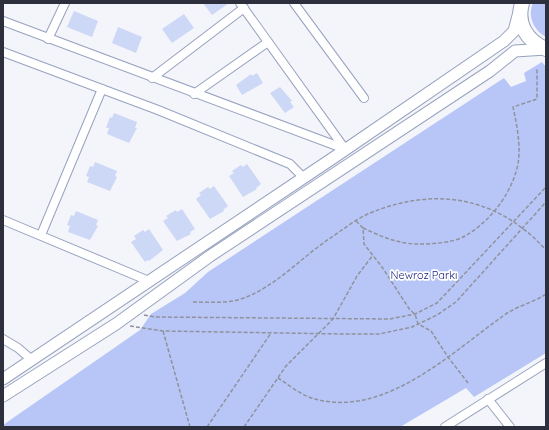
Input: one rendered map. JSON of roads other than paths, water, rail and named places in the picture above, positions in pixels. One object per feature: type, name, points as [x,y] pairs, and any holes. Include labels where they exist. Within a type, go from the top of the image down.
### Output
[{"type":"highway","points":[[521,5],[520,21],[524,32],[531,41],[546,49]]},
{"type":"main road","points":[[3,379],[304,178],[504,41],[514,31],[521,5]]},
{"type":"main road","points":[[3,396],[116,324],[210,256],[490,71],[515,51],[546,49]]},
{"type":"street","points":[[48,38],[64,3]]},
{"type":"street","points":[[294,3],[364,98]]},
{"type":"street","points":[[152,78],[242,6],[345,149]]},
{"type":"street","points":[[3,21],[194,94],[345,149]]},
{"type":"street","points":[[194,94],[268,42]]},
{"type":"street","points":[[3,52],[158,110],[290,164],[304,178]]},
{"type":"street","points":[[41,235],[102,89]]},
{"type":"street","points":[[3,220],[150,281]]},
{"type":"street","points":[[3,339],[18,348],[32,360]]},
{"type":"street","points":[[445,427],[546,363]]},
{"type":"street","points":[[488,399],[510,427]]},
{"type":"park label","name":"Newroz Parkı","points":[[424,275]]}]
